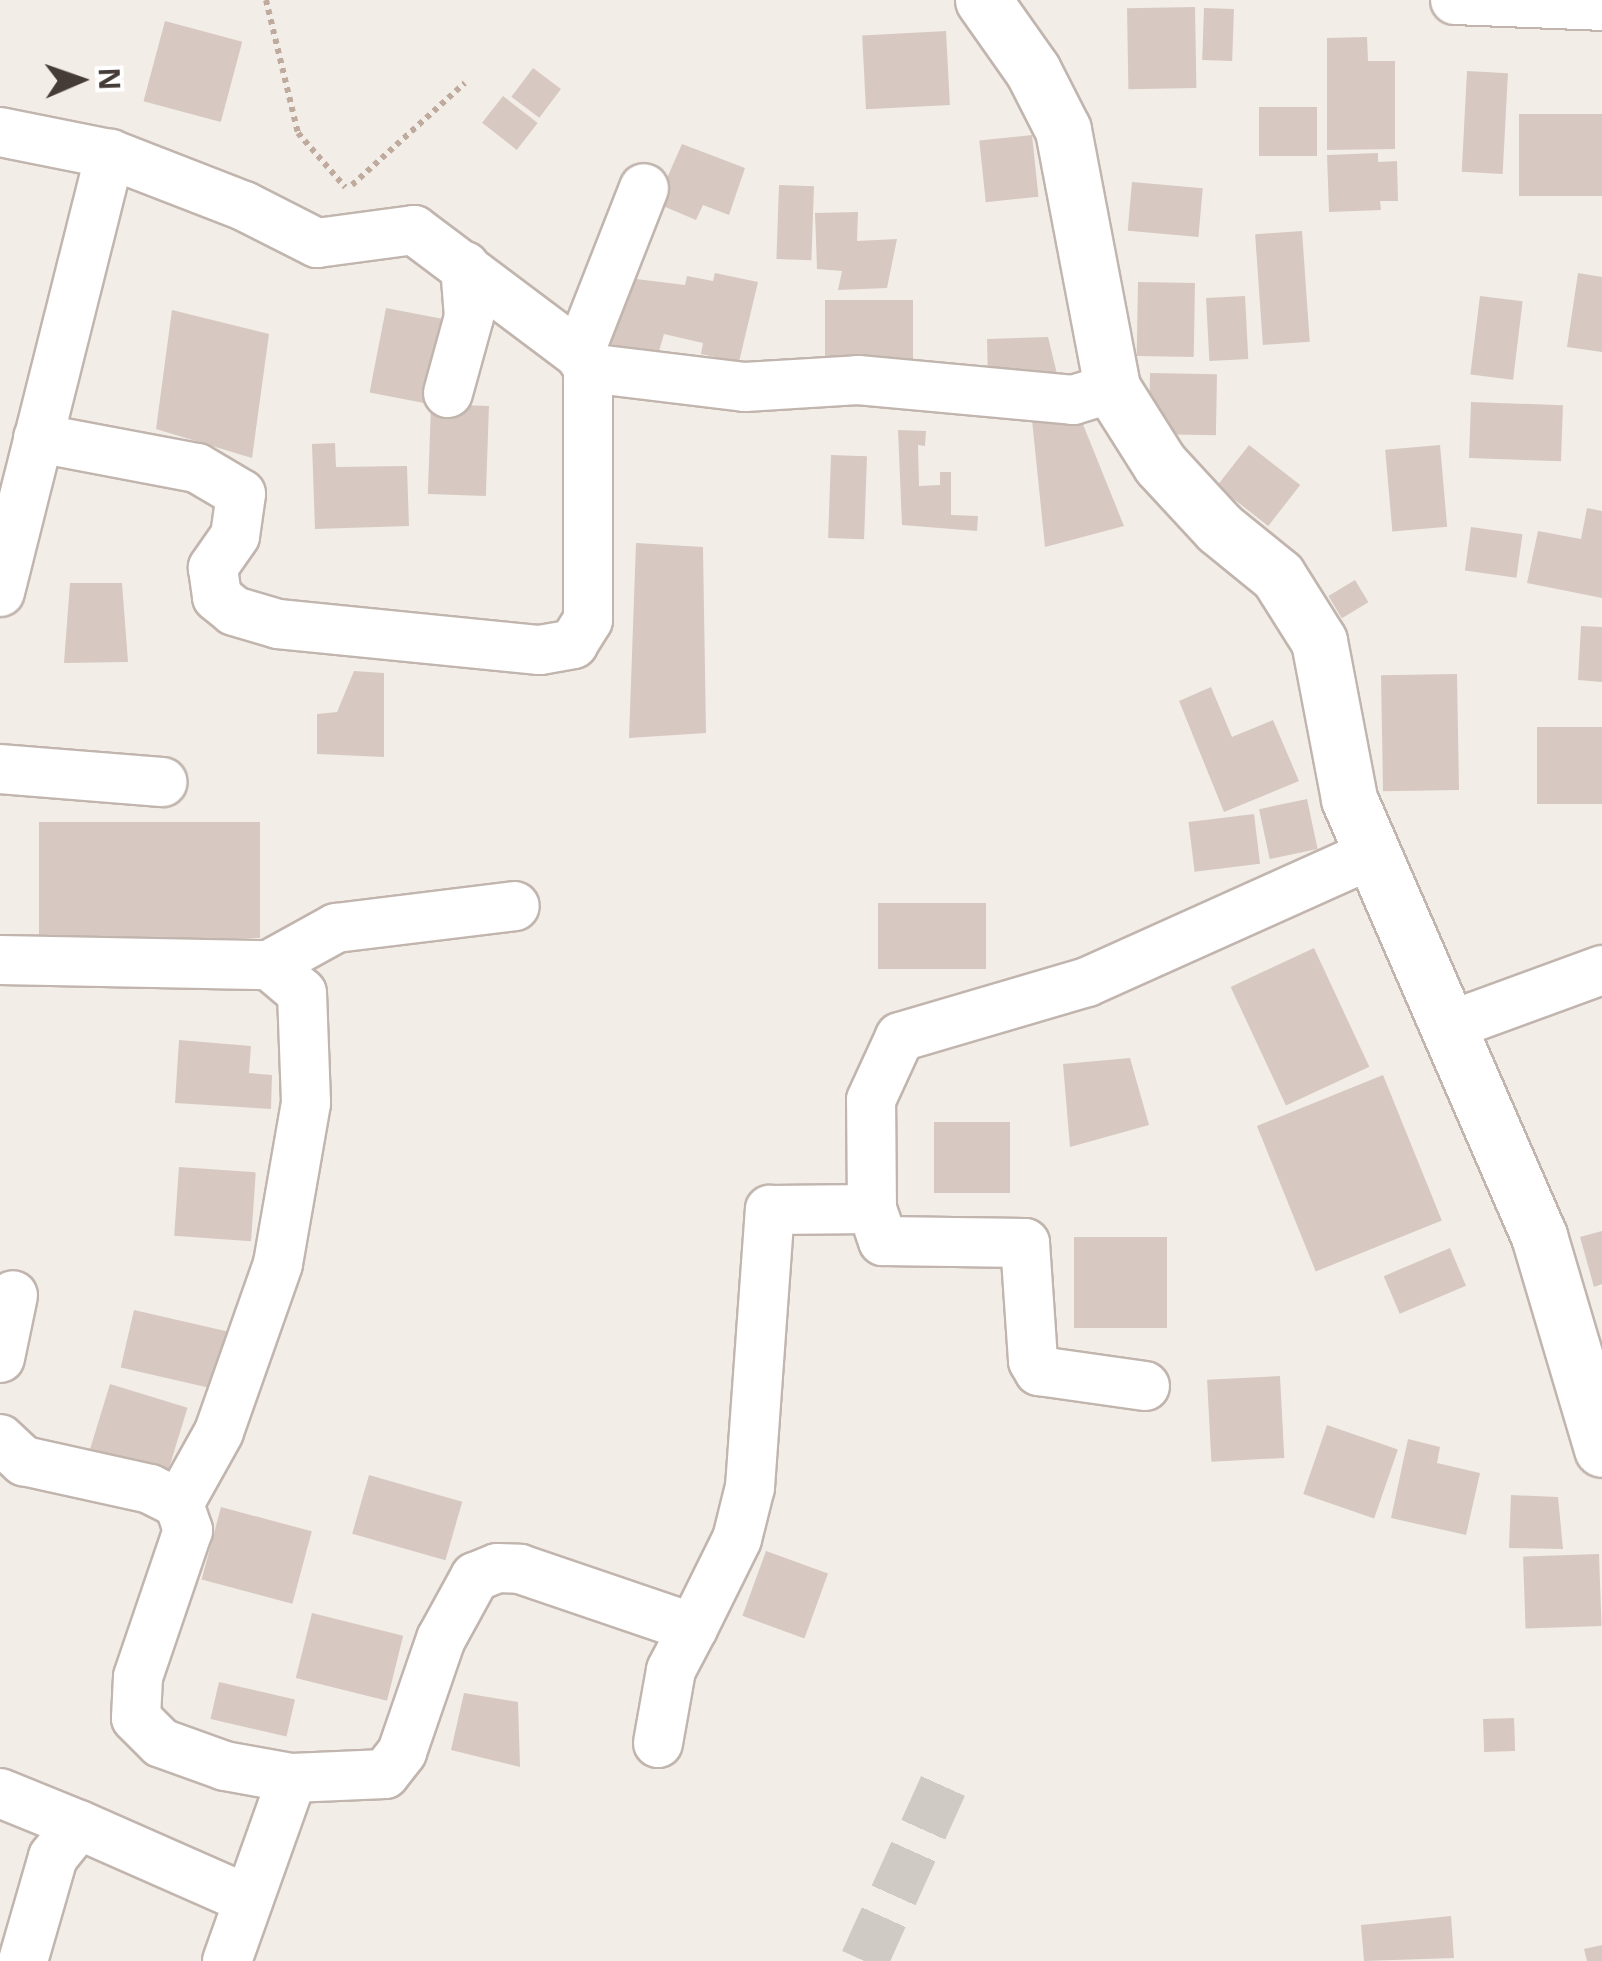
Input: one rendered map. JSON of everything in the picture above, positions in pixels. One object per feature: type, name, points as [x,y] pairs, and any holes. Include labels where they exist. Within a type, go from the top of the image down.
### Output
[{"type":"street","points":[[982,0],[1033,71],[1063,130],[1112,388],[1160,464],[1219,528],[1278,576],[1320,641],[1349,798],[1370,855],[1539,1236],[1602,1449]]},
{"type":"street","points":[[1455,0],[1602,6]]},
{"type":"street","points":[[0,132],[110,154],[244,206],[317,243],[414,230],[583,361],[746,388],[858,380],[1073,400],[1112,388]]},
{"type":"street","points":[[0,592],[110,154]]},
{"type":"street","points":[[38,438],[197,468],[242,494],[235,536],[213,568],[217,597],[234,611],[278,624],[540,650],[573,644],[588,620],[583,361],[644,188]]},
{"type":"street","points":[[448,393],[469,318],[465,266]]},
{"type":"street","points":[[0,769],[162,782]]},
{"type":"street","points":[[1145,1386],[1039,1371],[1033,1361],[1025,1243],[883,1241],[872,1208],[871,1100],[900,1036],[1087,982],[1370,855]]},
{"type":"street","points":[[0,960],[270,965],[336,928],[516,906]]},
{"type":"street","points":[[179,1504],[219,1432],[278,1264],[306,1103],[302,993],[270,965]]},
{"type":"street","points":[[1449,1026],[1602,970]]},
{"type":"street","points":[[658,1743],[672,1670],[737,1539],[750,1487],[770,1210],[872,1208]]},
{"type":"street","points":[[0,1358],[14,1294]]},
{"type":"street","points":[[0,1439],[24,1460],[150,1488],[179,1504],[188,1530],[138,1677],[136,1718],[161,1743],[225,1766],[292,1778],[384,1774],[402,1752],[441,1639],[475,1577],[497,1568],[520,1570],[693,1628]]},
{"type":"street","points":[[227,1961],[292,1778]]},
{"type":"street","points":[[0,1793],[247,1899]]},
{"type":"street","points":[[23,1961],[52,1857],[79,1825]]},
{"type":"path","points":[[266,0],[298,133],[347,189],[356,212],[414,230]]},
{"type":"path","points":[[347,189],[466,84]]},
{"type":"building","points":[[1195,7],[1196,88],[1128,89],[1127,8]]},
{"type":"building","points":[[1204,8],[1234,9],[1232,61],[1202,60]]},
{"type":"building","points":[[165,21],[242,42],[221,122],[144,101]]},
{"type":"building","points":[[946,31],[950,105],[866,109],[862,35]]},
{"type":"building","points":[[1367,37],[1368,61],[1395,61],[1395,149],[1327,150],[1327,38]]},
{"type":"building","points":[[533,68],[561,89],[539,118],[511,97]]},
{"type":"building","points":[[1467,71],[1508,73],[1503,174],[1462,172]]},
{"type":"building","points":[[503,96],[538,123],[517,150],[482,123]]},
{"type":"building","points":[[1259,107],[1317,107],[1317,156],[1259,156]]},
{"type":"building","points":[[1519,114],[1602,114],[1602,196],[1519,196]]},
{"type":"building","points":[[1032,135],[1038,197],[986,202],[979,141]]},
{"type":"building","points":[[682,144],[745,168],[729,215],[703,205],[696,220],[656,203]]},
{"type":"building","points":[[1378,153],[1378,162],[1397,161],[1398,201],[1380,201],[1381,210],[1329,212],[1327,155]]},
{"type":"building","points":[[1132,182],[1203,188],[1198,237],[1128,231]]},
{"type":"building","points":[[779,185],[814,186],[811,260],[776,259]]},
{"type":"building","points":[[858,212],[857,241],[897,239],[887,288],[838,290],[842,271],[817,269],[815,213]]},
{"type":"building","points":[[1302,231],[1310,342],[1263,345],[1255,234]]},
{"type":"building","points":[[715,273],[758,282],[739,362],[701,354],[703,343],[664,334],[659,351],[644,356],[597,339],[620,277],[685,285],[687,276],[713,281]]},
{"type":"building","points":[[1578,273],[1602,277],[1602,352],[1567,347]]},
{"type":"building","points":[[1138,282],[1195,283],[1194,357],[1137,356]]},
{"type":"building","points":[[1245,296],[1248,359],[1209,361],[1206,298]]},
{"type":"building","points":[[1480,296],[1523,301],[1513,380],[1470,374]]},
{"type":"building","points":[[825,300],[913,300],[913,371],[825,371]]},
{"type":"building","points":[[386,308],[447,320],[430,404],[370,392]]},
{"type":"building","points":[[172,310],[269,334],[252,458],[156,429]]},
{"type":"building","points":[[1048,337],[1059,382],[988,382],[987,339]]},
{"type":"building","points":[[1150,373],[1217,374],[1216,435],[1149,434]]},
{"type":"building","points":[[1471,402],[1563,405],[1561,461],[1469,458]]},
{"type":"building","points":[[431,404],[489,406],[486,496],[428,494]]},
{"type":"building","points":[[1078,412],[1124,526],[1045,547],[1032,420]]},
{"type":"building","points":[[898,430],[926,431],[925,446],[918,445],[919,486],[940,485],[940,472],[951,472],[951,515],[978,516],[977,531],[902,525]]},
{"type":"building","points":[[335,443],[336,467],[407,466],[409,526],[315,529],[312,444]]},
{"type":"building","points":[[1249,445],[1300,485],[1268,526],[1217,486]]},
{"type":"building","points":[[1440,445],[1447,527],[1392,531],[1385,450]]},
{"type":"building","points":[[831,455],[867,456],[864,539],[828,538]]},
{"type":"building","points":[[1587,508],[1602,511],[1602,598],[1527,583],[1538,531],[1581,539]]},
{"type":"building","points":[[1471,527],[1522,534],[1516,578],[1465,571]]},
{"type":"building","points":[[636,543],[703,547],[706,733],[629,738]]},
{"type":"building","points":[[1355,580],[1368,602],[1342,618],[1328,596]]},
{"type":"building","points":[[70,583],[122,583],[128,662],[64,663]]},
{"type":"building","points":[[1581,626],[1602,627],[1602,682],[1578,680]]},
{"type":"building","points":[[354,671],[384,673],[384,757],[317,754],[317,714],[337,712]]},
{"type":"building","points":[[1457,674],[1459,790],[1383,791],[1381,675]]},
{"type":"building","points":[[1211,687],[1232,737],[1273,720],[1299,781],[1224,812],[1179,701]]},
{"type":"building","points":[[1537,727],[1602,727],[1602,804],[1537,804]]},
{"type":"building","points":[[1307,799],[1318,849],[1270,859],[1259,809]]},
{"type":"building","points":[[1254,814],[1260,864],[1195,872],[1188,822]]},
{"type":"building","points":[[39,822],[260,822],[260,938],[39,938]]},
{"type":"building","points":[[878,903],[986,903],[986,969],[878,969]]},
{"type":"building","points":[[1314,948],[1369,1067],[1286,1106],[1231,987]]},
{"type":"building","points":[[179,1040],[251,1046],[249,1073],[272,1075],[271,1109],[175,1103]]},
{"type":"building","points":[[1130,1058],[1149,1125],[1070,1147],[1063,1064]]},
{"type":"building","points":[[1383,1075],[1442,1221],[1316,1272],[1257,1126]]},
{"type":"building","points":[[934,1122],[1010,1122],[1010,1193],[934,1193]]},
{"type":"building","points":[[179,1167],[256,1172],[251,1241],[174,1236]]},
{"type":"building","points":[[1602,1231],[1602,1284],[1594,1287],[1580,1237]]},
{"type":"building","points":[[1074,1237],[1167,1237],[1167,1328],[1074,1328]]},
{"type":"building","points":[[1450,1248],[1466,1286],[1400,1314],[1384,1276]]},
{"type":"building","points":[[134,1310],[227,1331],[213,1389],[121,1367]]},
{"type":"building","points":[[1280,1376],[1284,1458],[1211,1462],[1207,1380]]},
{"type":"building","points":[[110,1384],[187,1408],[167,1474],[90,1450]]},
{"type":"building","points":[[1327,1425],[1398,1449],[1374,1518],[1303,1494]]},
{"type":"building","points":[[1408,1439],[1440,1447],[1437,1463],[1480,1473],[1466,1535],[1391,1518]]},
{"type":"building","points":[[369,1475],[462,1502],[445,1560],[352,1534]]},
{"type":"building","points":[[1511,1495],[1558,1497],[1563,1549],[1509,1548]]},
{"type":"building","points":[[221,1507],[312,1531],[292,1604],[202,1579]]},
{"type":"building","points":[[766,1551],[828,1574],[804,1638],[742,1616]]},
{"type":"building","points":[[1599,1554],[1602,1626],[1526,1629],[1523,1557]]},
{"type":"building","points":[[312,1613],[403,1636],[387,1701],[296,1678]]},
{"type":"building","points":[[219,1682],[295,1700],[286,1737],[210,1719]]},
{"type":"building","points":[[464,1693],[518,1702],[520,1767],[451,1750]]},
{"type":"building","points":[[1514,1718],[1515,1751],[1484,1752],[1483,1719]]},
{"type":"building","points":[[1451,1916],[1454,1958],[1364,1961],[1361,1925]]},
{"type":"building","points":[[1602,1945],[1602,1961],[1587,1961],[1584,1949]]},
{"type":"tunnel","points":[[864,1961],[945,1782]]}]
